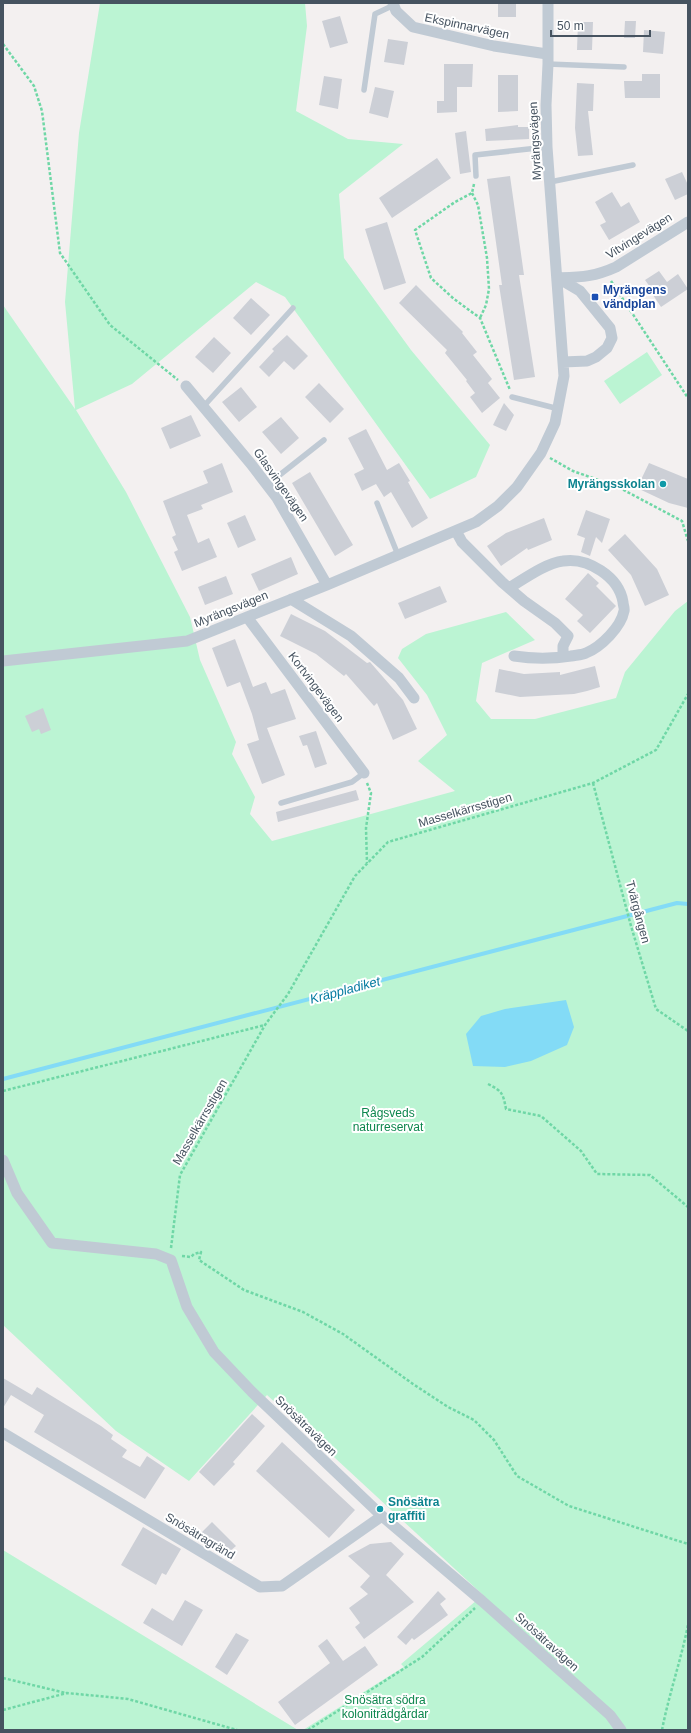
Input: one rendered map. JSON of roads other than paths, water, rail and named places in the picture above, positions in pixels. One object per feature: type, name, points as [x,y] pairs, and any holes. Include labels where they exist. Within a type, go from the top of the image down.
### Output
[{"type":"street","name":"Myrängsvägen","points":[[3,661],[187,641],[327,585],[476,522],[498,506],[517,487],[541,453],[555,423],[559,409],[564,376],[547,147],[546,105],[548,3]]},
{"type":"street","name":"Ekspinnarvägen","points":[[394,4],[396,11],[413,27],[548,59]]},
{"type":"street","name":"Vitvingevägen","points":[[557,278],[590,277],[605,272],[616,267],[688,222]]},
{"type":"street","points":[[557,278],[580,291],[610,328],[612,338],[606,348],[596,357],[587,361],[563,362]]},
{"type":"street","name":"Glasvingevägen","points":[[186,386],[203,408],[231,439],[267,485],[303,542],[327,585]]},
{"type":"street","points":[[456,531],[462,542],[509,588],[555,623],[568,636],[563,646],[563,657]]},
{"type":"street","points":[[509,588],[528,576],[563,561],[579,561],[594,566],[615,584],[622,598],[624,611],[615,631],[586,653],[541,659],[514,656]]},
{"type":"street","points":[[291,599],[351,636],[399,678],[414,698]]},
{"type":"street","name":"Kortvingevägen","points":[[247,617],[364,773]]},
{"type":"street","name":"Snösätravägen","points":[[3,1160],[16,1193],[52,1243],[156,1254],[171,1260],[187,1307],[214,1352],[252,1392],[382,1516],[482,1601],[610,1715],[621,1730]]},
{"type":"street","name":"Snösätragränd","points":[[3,1433],[260,1587],[282,1586],[382,1516]]},
{"type":"lane","points":[[364,90],[375,14],[394,4]]},
{"type":"lane","points":[[548,59],[624,67]]},
{"type":"lane","points":[[476,176],[475,155],[547,147]]},
{"type":"lane","points":[[550,182],[633,165]]},
{"type":"lane","points":[[203,408],[293,308]]},
{"type":"lane","points":[[512,397],[559,409]]},
{"type":"lane","points":[[267,485],[324,440]]},
{"type":"lane","points":[[377,503],[398,555]]},
{"type":"lane","points":[[281,803],[352,782],[364,773]]},
{"type":"water","points":[[566,1000],[574,1027],[567,1045],[531,1061],[505,1067],[473,1066],[466,1034],[481,1016],[505,1009]]},
{"type":"waterway","name":"Kräppladiket","points":[[3,1079],[677,903],[688,904]]},
{"type":"place","name":"Myrängens vändplan","points":[[595,297]]},
{"type":"place","name":"Myrängsskolan","points":[[663,484]]},
{"type":"place","name":"Snösätra graffiti","points":[[380,1509]]},
{"type":"park label","name":"Rågsveds naturreservat","points":[[388,1120]]},
{"type":"park label","name":"Snösätra södra koloniträdgårdar","points":[[385,1707]]}]
